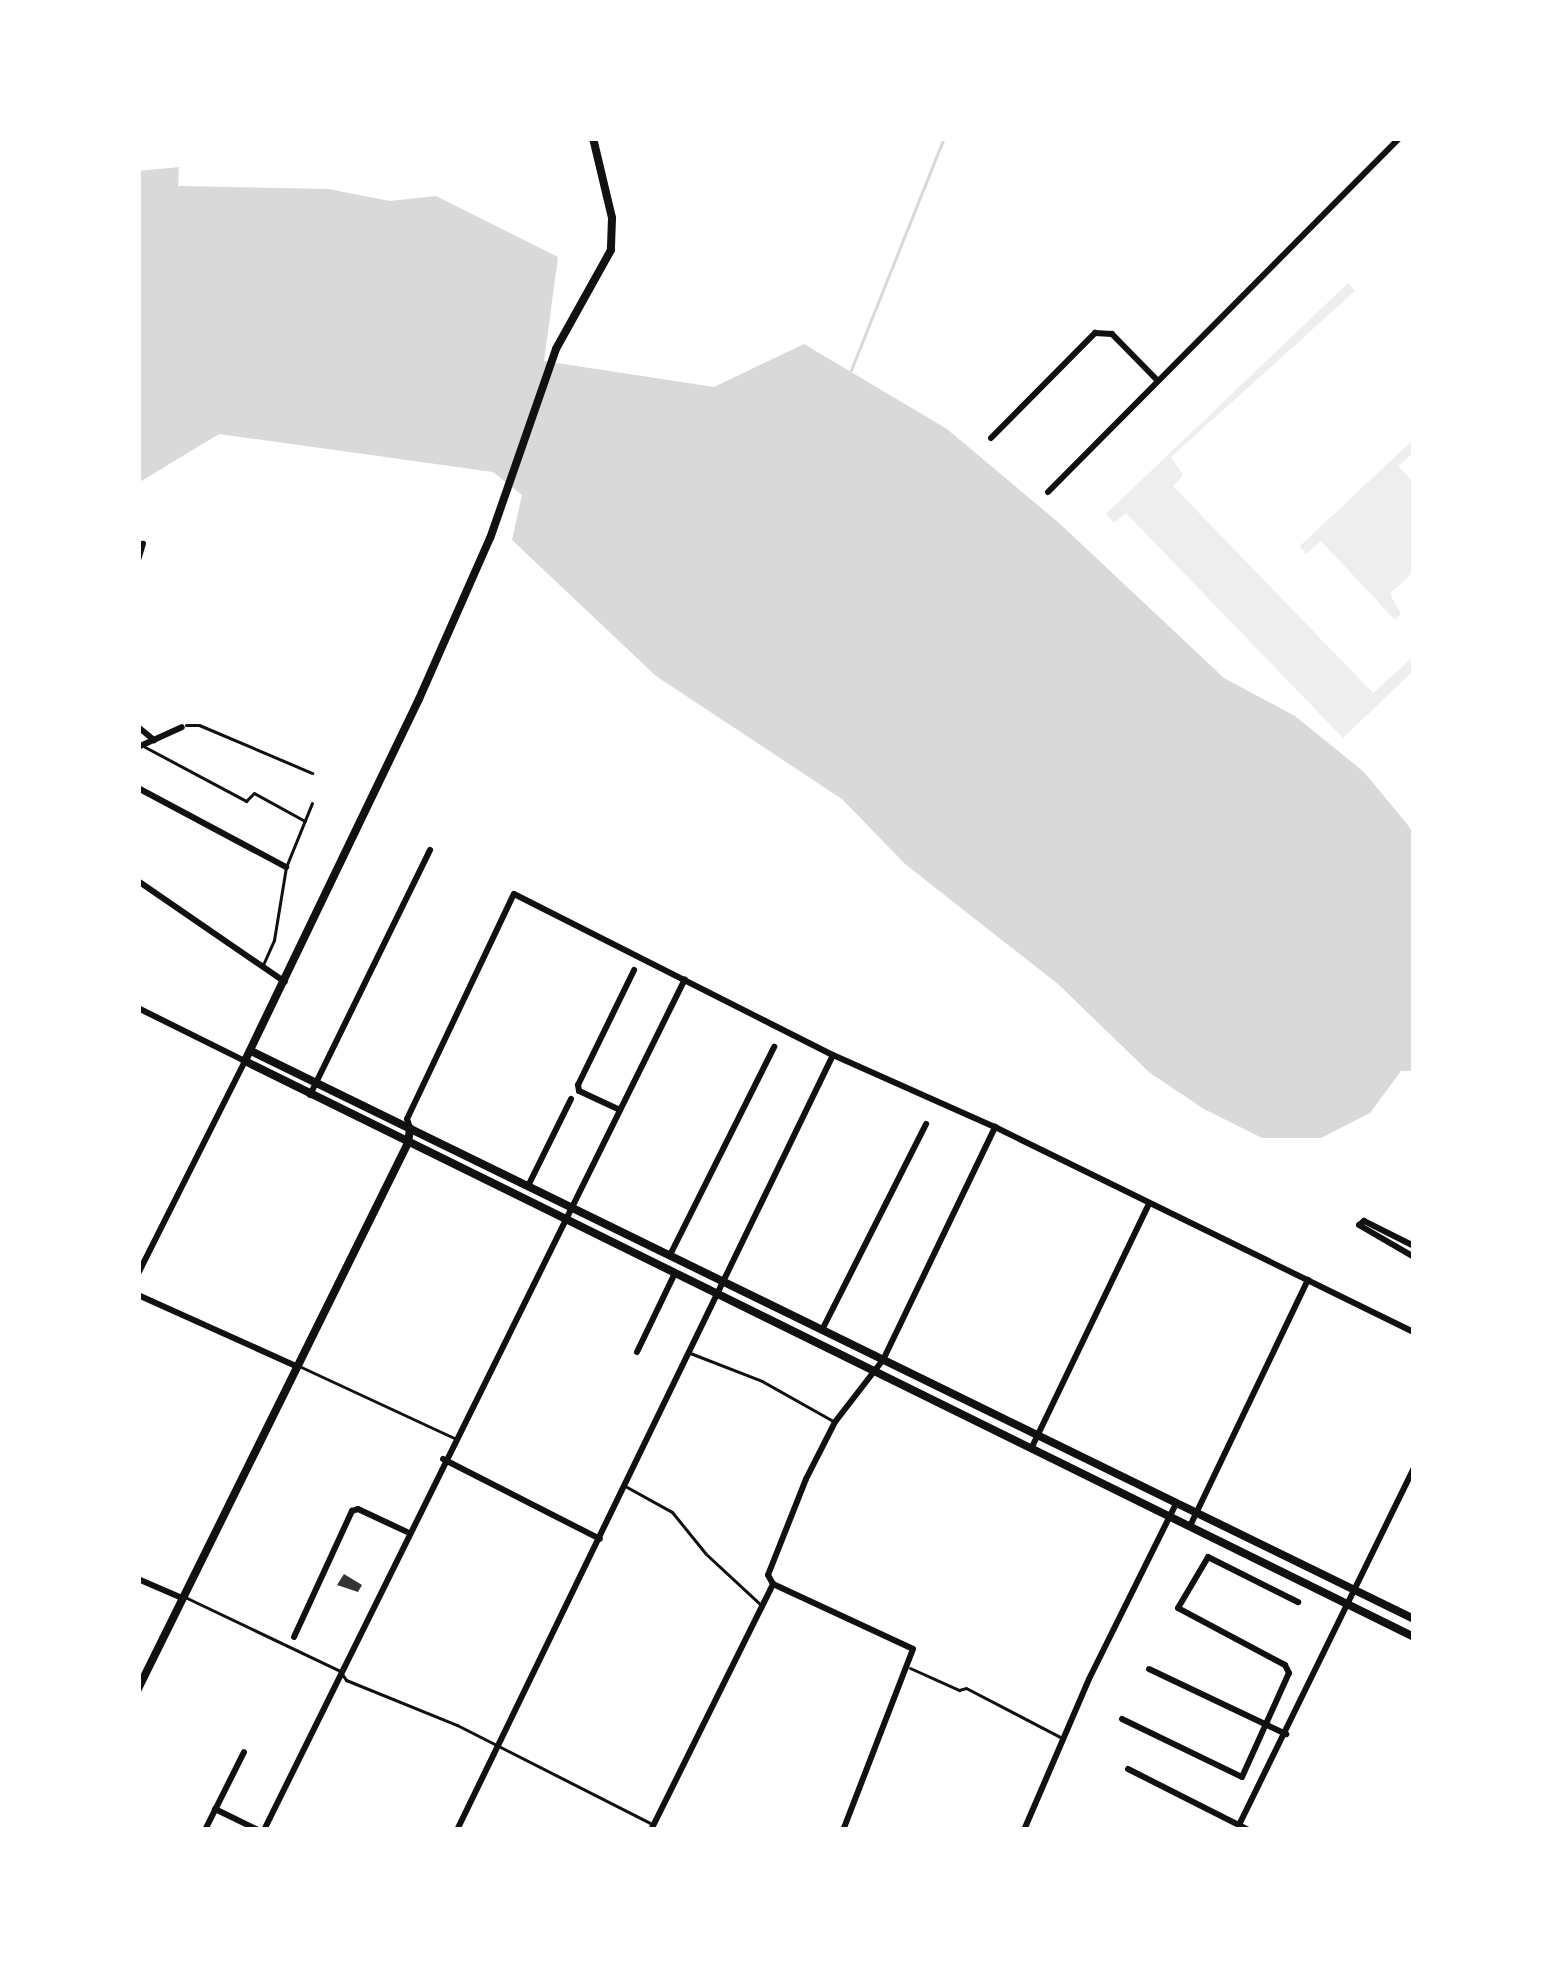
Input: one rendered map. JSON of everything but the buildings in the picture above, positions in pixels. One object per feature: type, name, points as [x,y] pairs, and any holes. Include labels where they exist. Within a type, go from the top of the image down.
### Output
[{"type":"street","points":[[138,1274],[285,982],[419,699],[503,498],[556,349],[613,244],[610,205],[593,138]]},
{"type":"street","points":[[1048,492],[1400,138]]},
{"type":"street","points":[[991,438],[1095,333],[1112,334],[1156,380]]},
{"type":"street","points":[[138,560],[143,544]]},
{"type":"street","points":[[138,727],[154,740]]},
{"type":"street","points":[[140,746],[182,727]]},
{"type":"street","points":[[138,788],[286,867]]},
{"type":"street","points":[[310,1095],[430,850]]},
{"type":"street","points":[[138,882],[285,982]]},
{"type":"street","points":[[138,1689],[408,1143],[407,1119],[514,894],[833,1055],[994,1127],[1414,1332]]},
{"type":"street","points":[[620,1110],[579,1091],[578,1085],[634,970]]},
{"type":"street","points":[[215,1809],[261,1830],[685,979]]},
{"type":"street","points":[[138,1008],[1414,1637]]},
{"type":"street","points":[[670,1255],[774,1047]]},
{"type":"street","points":[[251,1051],[1414,1619]]},
{"type":"street","points":[[457,1830],[833,1055]]},
{"type":"street","points":[[529,1184],[571,1099]]},
{"type":"street","points":[[823,1330],[926,1124]]},
{"type":"street","points":[[843,1830],[913,1648],[773,1584],[768,1575],[835,1422],[883,1360],[994,1127]]},
{"type":"street","points":[[1031,1449],[1149,1204]]},
{"type":"street","points":[[1414,1246],[1364,1221],[1359,1226],[1414,1257]]},
{"type":"street","points":[[637,1352],[674,1275]]},
{"type":"street","points":[[1189,1528],[1308,1280]]},
{"type":"street","points":[[138,1295],[296,1366]]},
{"type":"street","points":[[443,1460],[600,1539]]},
{"type":"street","points":[[1239,1825],[1414,1468]]},
{"type":"street","points":[[1024,1830],[1175,1504]]},
{"type":"street","points":[[294,1636],[352,1511],[358,1509],[407,1532]]},
{"type":"street","points":[[1122,1720],[1240,1778],[1288,1677],[1285,1665],[1177,1610],[1208,1557],[1298,1602]]},
{"type":"street","points":[[138,1579],[182,1598]]},
{"type":"street","points":[[652,1827],[773,1584]]},
{"type":"street","points":[[1149,1669],[1286,1734]]},
{"type":"street","points":[[205,1830],[244,1751]]},
{"type":"street","points":[[1128,1769],[1250,1830]]},
{"type":"lane","points":[[182,727],[199,725],[312,773]]},
{"type":"lane","points":[[140,746],[242,800],[254,793],[304,821]]},
{"type":"lane","points":[[261,968],[274,940],[286,867],[312,803]]},
{"type":"lane","points":[[688,1352],[762,1381],[835,1422]]},
{"type":"lane","points":[[296,1366],[307,1366],[454,1438]]},
{"type":"lane","points":[[625,1486],[672,1512],[706,1554],[761,1606]]},
{"type":"lane","points":[[182,1598],[196,1598],[340,1671],[346,1680],[374,1694],[377,1689],[499,1746],[652,1827]]},
{"type":"lane","points":[[908,1667],[958,1690],[965,1688],[1063,1738]]},
{"type":"shaded area","points":[[179,167],[178,186],[328,189],[390,201],[436,196],[558,257],[544,361],[714,387],[804,344],[947,429],[1059,523],[1224,678],[1295,716],[1364,772],[1407,824],[1414,834],[1414,1071],[1401,1071],[1370,1113],[1321,1138],[1262,1138],[1204,1109],[1150,1073],[1058,984],[905,864],[842,799],[656,676],[512,540],[522,495],[493,472],[219,434],[138,483],[138,171]]},
{"type":"shaded area","points":[[1348,283],[1355,291],[1171,457],[1183,475],[1173,486],[1373,693],[1414,656],[1414,670],[1343,738],[1126,513],[1114,523],[1106,514]]},
{"type":"shaded area","points":[[1414,439],[1414,452],[1398,466],[1414,483],[1414,571],[1390,594],[1401,614],[1395,620],[1321,541],[1306,554],[1300,546]]},
{"type":"waterway","points":[[851,370],[944,138]]}]
